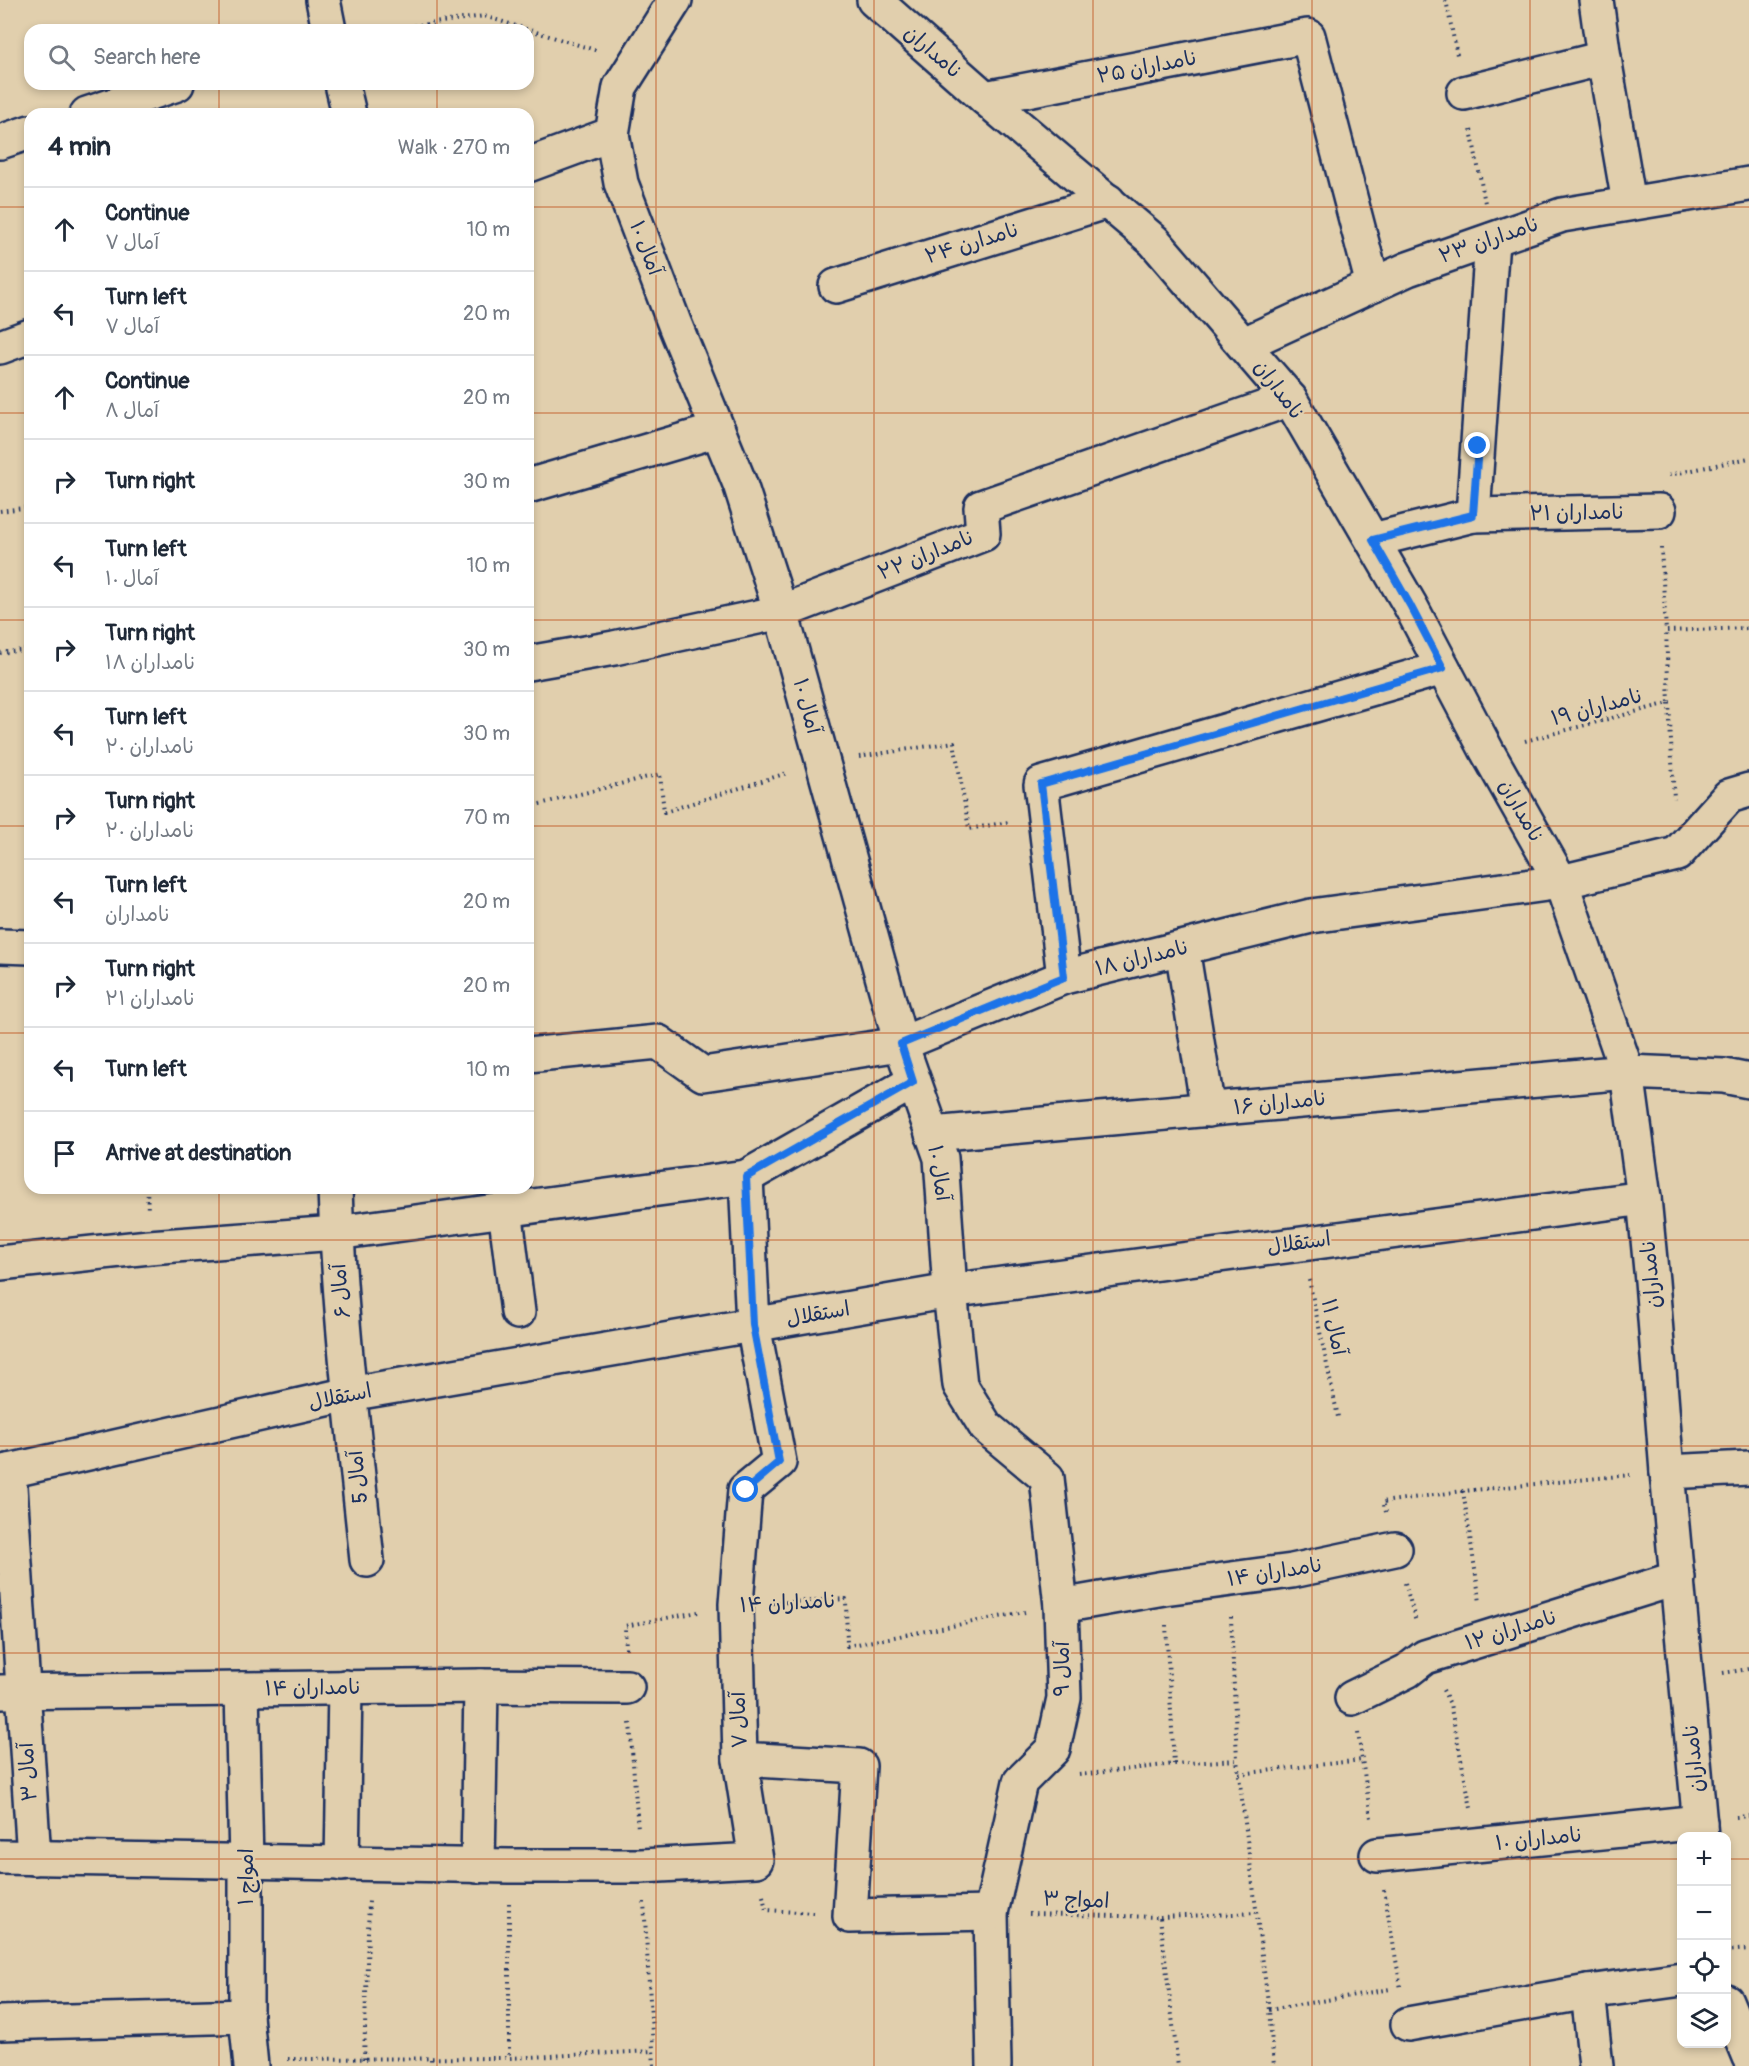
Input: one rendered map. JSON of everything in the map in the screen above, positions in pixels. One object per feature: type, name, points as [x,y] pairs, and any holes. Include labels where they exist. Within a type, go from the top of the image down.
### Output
[{"type":"street","points":[[323,0],[328,24]]},
{"type":"street","points":[[534,163],[612,134],[620,87],[675,0]]},
{"type":"street","name":"نامداران","points":[[874,0],[985,98],[1154,241],[1290,399],[1410,605],[1486,752],[1561,882],[1627,1072],[1644,1198],[1701,1829]]},
{"type":"street","points":[[1596,0],[1629,203]]},
{"type":"street","name":"نامداران ۲۵","points":[[985,98],[1308,36],[1373,285]]},
{"type":"street","points":[[1464,93],[1604,58]]},
{"type":"street","points":[[105,108],[159,90]]},
{"type":"street","points":[[343,90],[348,108]]},
{"type":"street","points":[[0,142],[24,134]]},
{"type":"street","name":"آمال ۱۰","points":[[612,134],[621,183],[740,484],[781,612],[901,1044],[941,1158],[950,1291]]},
{"type":"street","name":"نامداران ۲۳","points":[[1244,344],[1408,269],[1562,215],[1749,184]]},
{"type":"street","name":"نامدارن ۲۴","points":[[837,286],[1108,201]]},
{"type":"street","points":[[1473,515],[1492,240]]},
{"type":"street","points":[[0,347],[24,338]]},
{"type":"street","name":"نامداران ۲۲","points":[[534,662],[614,648],[781,612],[983,534],[981,507],[1290,399]]},
{"type":"street","points":[[534,484],[718,430]]},
{"type":"street","name":"نامداران ۲۱","points":[[1373,540],[1473,515],[1659,511]]},
{"type":"street","points":[[1064,977],[1041,784],[1443,668]]},
{"type":"street","points":[[1677,854],[1729,796],[1749,790]]},
{"type":"street","name":"نامداران ۱۸","points":[[534,1054],[658,1042],[703,1074],[901,1044],[1064,977],[1311,916],[1561,882],[1677,854]]},
{"type":"street","points":[[0,945],[24,946]]},
{"type":"street","points":[[1182,948],[1208,1110]]},
{"type":"street","name":"نامداران ۱۶","points":[[932,1134],[1627,1072],[1724,1076],[1749,1081]]},
{"type":"street","points":[[0,1263],[149,1247],[336,1233],[746,1177],[913,1082]]},
{"type":"street","points":[[746,1177],[753,1325]]},
{"type":"street","name":"آمال ۶","points":[[334,1194],[350,1394]]},
{"type":"street","name":"استقلال","points":[[5,1472],[350,1394],[950,1291],[1644,1198]]},
{"type":"street","points":[[505,1209],[518,1312]]},
{"type":"street","name":"آمال ۹","points":[[950,1291],[960,1385],[986,1427],[1047,1478],[1061,1606],[1064,1698],[1053,1749],[1020,1782]]},
{"type":"street","name":"آمال ۷","points":[[753,1325],[779,1462],[746,1490],[736,1604],[740,1759],[859,1766],[850,1916]]},
{"type":"street","name":"آمال 5","points":[[350,1394],[367,1560]]},
{"type":"street","points":[[1667,1472],[1749,1468]]},
{"type":"street","name":"آمال ۳","points":[[5,1472],[12,1692],[34,1858]]},
{"type":"street","name":"نامداران ۱۴","points":[[1061,1606],[1164,1588],[1292,1571],[1395,1549]]},
{"type":"street","name":"نامداران ۱۲","points":[[1352,1698],[1407,1671],[1425,1657],[1678,1578]]},
{"type":"street","points":[[481,1686],[493,1866]]},
{"type":"street","name":"نامداران ۱۴","points":[[12,1692],[481,1686],[627,1687]]},
{"type":"street","points":[[345,1688],[356,1864]]},
{"type":"street","name":"امواج ۱","points":[[242,1689],[246,1862],[246,2016],[250,2063]]},
{"type":"street","points":[[0,1857],[493,1866],[641,1866],[756,1860],[740,1759]]},
{"type":"street","points":[[994,2066],[991,1912],[1020,1782]]},
{"type":"street","name":"نامداران ۱۰","points":[[1377,1855],[1701,1829]]},
{"type":"street","points":[[850,1916],[991,1912]]},
{"type":"street","points":[[1408,2024],[1588,1992],[1677,1980]]},
{"type":"street","points":[[1588,1992],[1596,2066]]},
{"type":"street","points":[[1731,2013],[1749,2057]]},
{"type":"street","points":[[0,2023],[246,2016]]},
{"type":"path","points":[[427,24],[484,16],[510,24]]},
{"type":"path","points":[[534,31],[636,62]]},
{"type":"path","points":[[1659,511],[1661,476],[1749,458]]},
{"type":"path","points":[[0,511],[24,508]]},
{"type":"path","name":"نامداران ۱۹","points":[[1486,752],[1669,703],[1659,511]]},
{"type":"path","points":[[1666,631],[1749,628]]},
{"type":"path","points":[[0,652],[24,650]]},
{"type":"path","points":[[1669,703],[1677,854]]},
{"type":"path","points":[[534,806],[660,774],[664,812],[823,762],[954,742],[969,828],[1044,815]]},
{"type":"path","name":"آمال ۱۱","points":[[1301,1243],[1338,1418]]},
{"type":"path","points":[[1395,1549],[1383,1502],[1463,1491],[1667,1472]]},
{"type":"path","points":[[1463,1491],[1486,1638]]},
{"type":"path","points":[[1229,1580],[1237,1760],[1274,2066]]},
{"type":"path","points":[[1164,1588],[1174,1764]]},
{"type":"path","name":"نامداران ۱۴","points":[[627,1687],[625,1626],[736,1604],[846,1599],[847,1646],[1061,1606]]},
{"type":"path","points":[[1020,1782],[1174,1764],[1237,1760]]},
{"type":"path","points":[[1239,1774],[1362,1760]]},
{"type":"path","points":[[756,1860],[766,1910],[850,1916]]},
{"type":"path","points":[[356,1864],[364,2059]]},
{"type":"path","points":[[493,1866],[509,2058]]},
{"type":"path","name":"امواج ۳","points":[[991,1912],[1160,1917],[1256,1913]]},
{"type":"path","points":[[1160,1917],[1178,2066]]},
{"type":"path","points":[[1731,1951],[1749,1949]]},
{"type":"path","points":[[1269,2010],[1400,1988]]},
{"type":"path","points":[[250,2063],[509,2058],[653,2051]]},
{"type":"path","points":[[431,2059],[431,2066]]},
{"type":"route","points":[[746,1490],[779,1462],[753,1325],[746,1177],[913,1082],[901,1044],[1064,977],[1041,784],[1443,668],[1373,540],[1473,515],[1478,446]]}]
